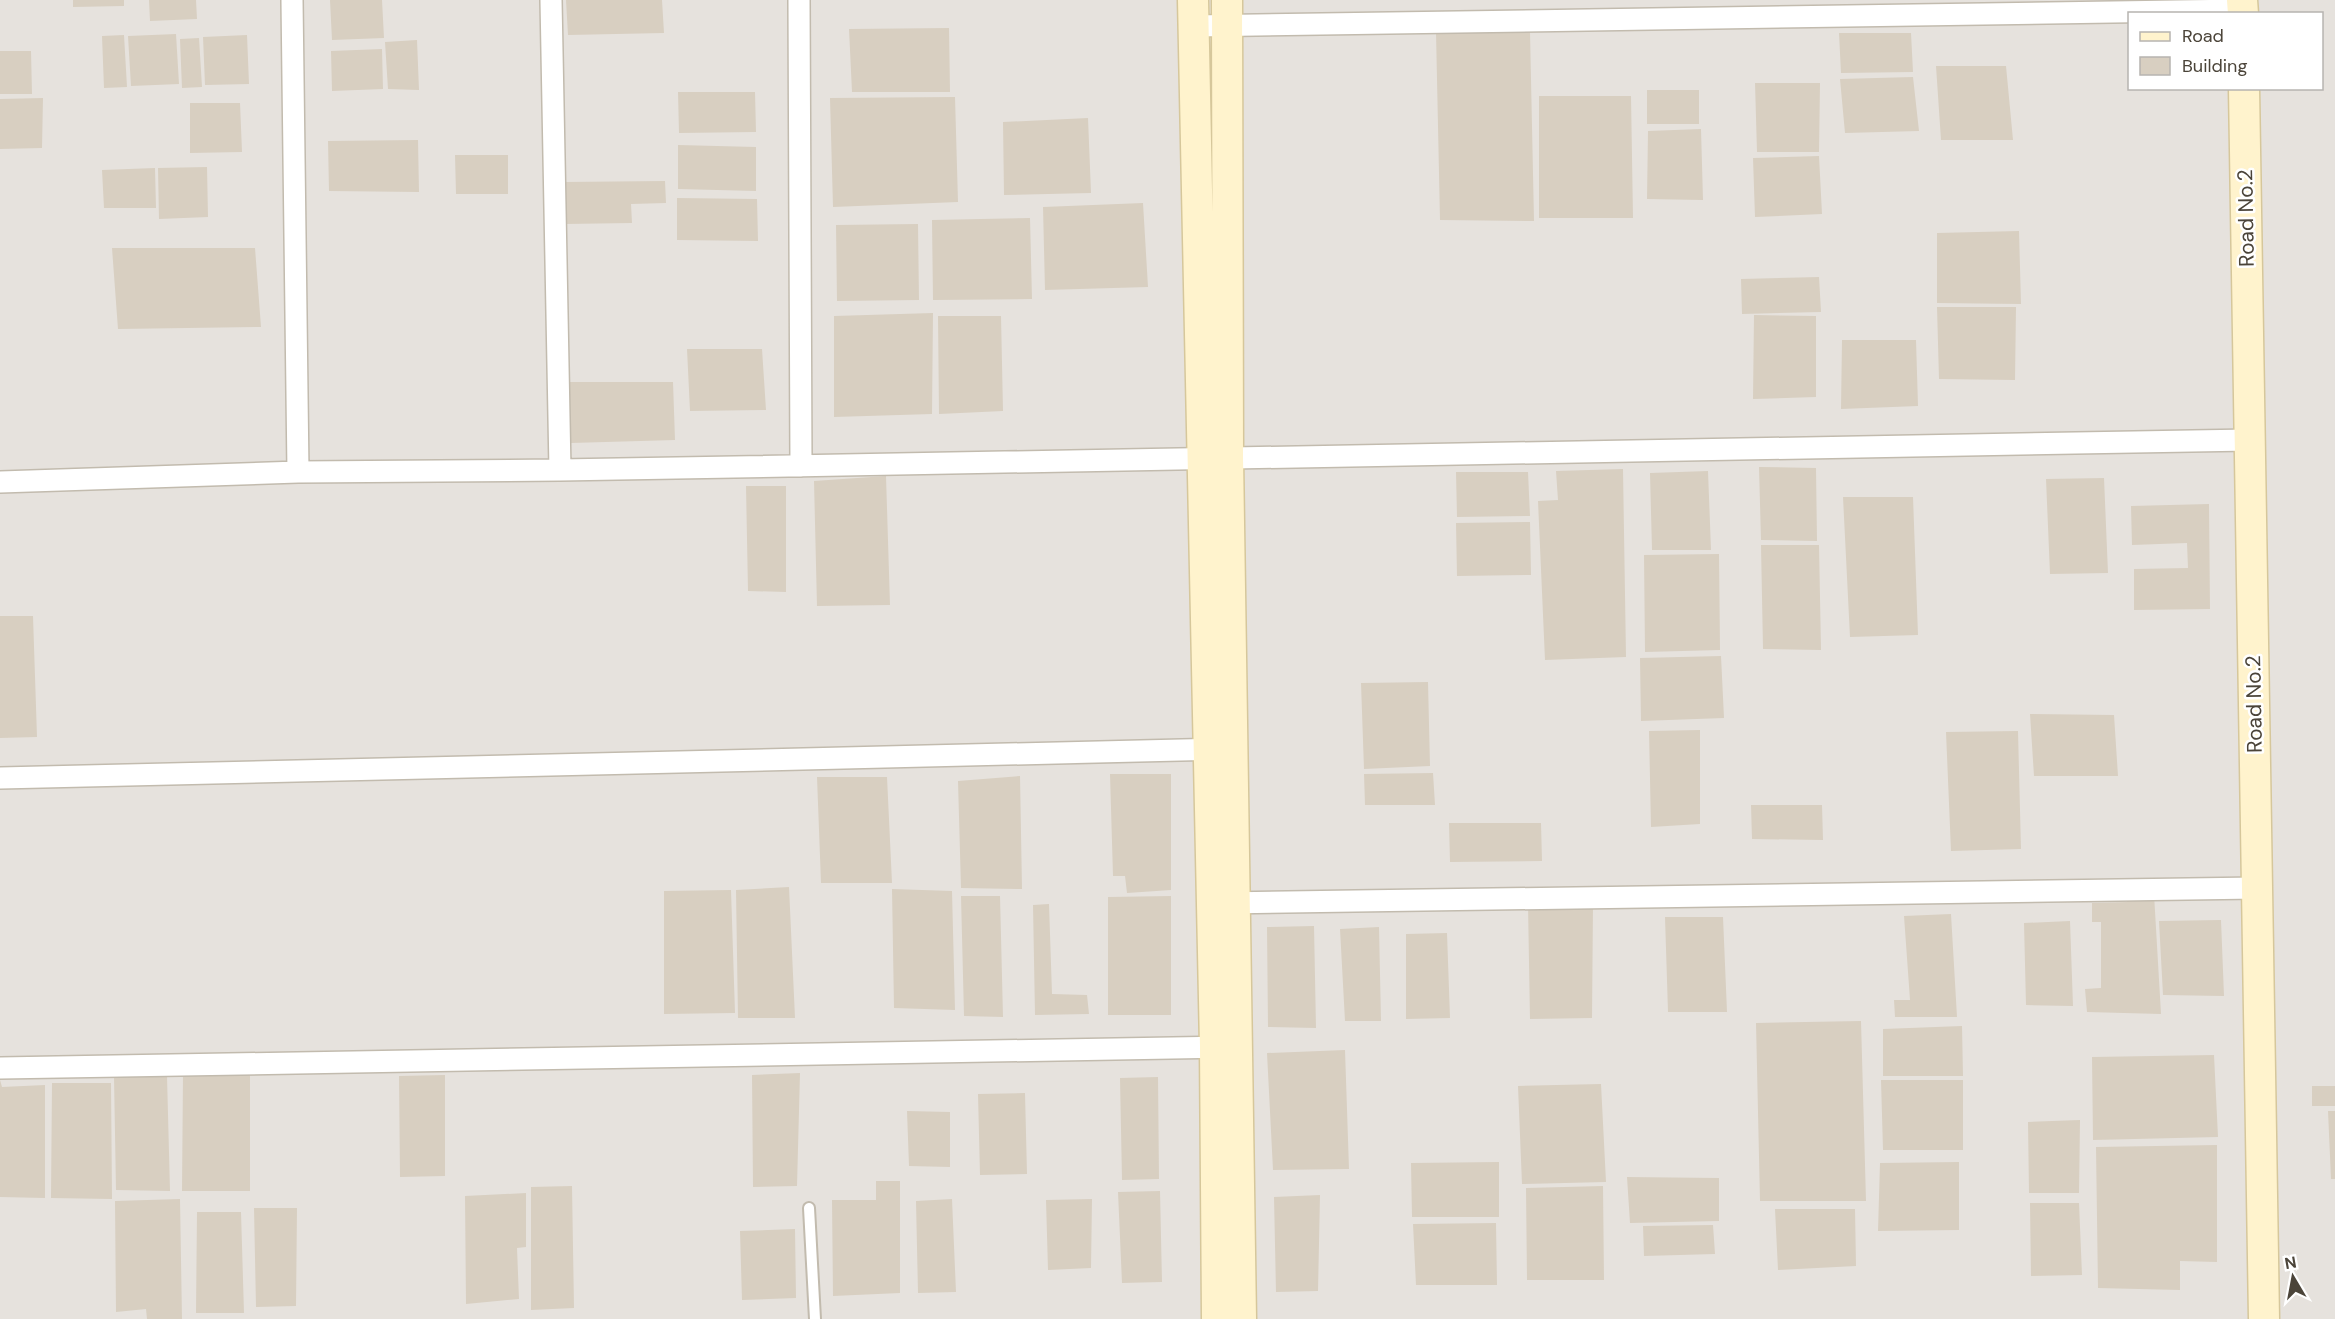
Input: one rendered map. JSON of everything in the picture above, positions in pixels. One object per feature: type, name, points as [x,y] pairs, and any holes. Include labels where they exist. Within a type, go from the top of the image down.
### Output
[{"type":"main road","points":[[1194,13],[1195,105],[1215,457],[1227,1047],[1241,1319]]},
{"type":"main road","points":[[1215,457],[1227,105],[1227,13]]},
{"type":"main road","name":"Road No.2","points":[[2244,90],[2264,1319]]},
{"type":"main road","points":[[1195,105],[1227,105]]},
{"type":"main road","points":[[1217,1319],[1227,1047]]},
{"type":"street","points":[[292,0],[298,472]]},
{"type":"street","points":[[551,0],[560,470]]},
{"type":"street","points":[[799,0],[801,466]]},
{"type":"street","points":[[1194,13],[2243,8]]},
{"type":"street","points":[[0,482],[298,472],[560,470],[2250,440]]},
{"type":"street","points":[[0,778],[1221,749]]},
{"type":"street","points":[[1224,903],[2257,888]]},
{"type":"street","points":[[0,1068],[1227,1047]]},
{"type":"lane","points":[[809,1208],[815,1319]]},
{"type":"shaded area","points":[[0,0],[2335,0],[2335,1319],[0,1319]]},
{"type":"building","points":[[73,0],[124,0],[124,6],[73,7]]},
{"type":"building","points":[[149,0],[196,0],[197,19],[150,21]]},
{"type":"building","points":[[330,0],[382,0],[384,38],[332,40]]},
{"type":"building","points":[[566,0],[662,0],[664,33],[568,35]]},
{"type":"building","points":[[949,28],[950,92],[852,92],[849,29]]},
{"type":"building","points":[[1436,32],[1530,32],[1534,221],[1440,220]]},
{"type":"building","points":[[1839,33],[1911,33],[1913,72],[1841,73]]},
{"type":"building","points":[[176,34],[179,84],[131,86],[128,36]]},
{"type":"building","points":[[124,35],[127,87],[104,88],[102,36]]},
{"type":"building","points":[[247,35],[249,84],[205,85],[203,37]]},
{"type":"building","points":[[199,38],[202,87],[182,88],[180,39]]},
{"type":"building","points":[[417,40],[419,90],[388,89],[385,42]]},
{"type":"building","points":[[382,49],[383,89],[332,91],[331,51]]},
{"type":"building","points":[[0,51],[31,51],[32,94],[0,94]]},
{"type":"building","points":[[1936,66],[2006,66],[2013,140],[1941,140]]},
{"type":"building","points":[[1913,77],[1919,131],[1845,133],[1840,79]]},
{"type":"building","points":[[1755,83],[1820,83],[1819,152],[1757,152]]},
{"type":"building","points":[[1647,90],[1699,90],[1699,124],[1647,124]]},
{"type":"building","points":[[678,92],[755,92],[756,132],[679,133]]},
{"type":"building","points":[[1539,96],[1631,96],[1633,218],[1539,218]]},
{"type":"building","points":[[955,97],[958,202],[833,207],[830,98]]},
{"type":"building","points":[[43,98],[42,148],[0,149],[0,99]]},
{"type":"building","points":[[190,103],[240,103],[242,152],[190,153]]},
{"type":"building","points":[[1088,118],[1091,193],[1004,195],[1003,122]]},
{"type":"building","points":[[1701,129],[1703,200],[1647,199],[1648,131]]},
{"type":"building","points":[[418,140],[419,192],[329,191],[328,141]]},
{"type":"building","points":[[678,145],[756,147],[756,191],[678,189]]},
{"type":"building","points":[[455,155],[508,155],[508,194],[456,194]]},
{"type":"building","points":[[1819,156],[1822,214],[1755,217],[1753,158]]},
{"type":"building","points":[[207,167],[208,217],[159,219],[158,168]]},
{"type":"building","points":[[155,168],[156,208],[104,208],[102,170]]},
{"type":"building","points":[[665,181],[666,203],[631,204],[632,223],[565,224],[564,182]]},
{"type":"building","points":[[677,198],[757,199],[758,241],[677,240]]},
{"type":"building","points":[[1143,203],[1148,287],[1045,290],[1043,207]]},
{"type":"building","points":[[1030,218],[1032,299],[933,300],[932,220]]},
{"type":"building","points":[[918,224],[919,300],[837,301],[836,225]]},
{"type":"building","points":[[2019,231],[2021,304],[1937,303],[1937,233]]},
{"type":"building","points":[[112,248],[255,248],[261,327],[118,329]]},
{"type":"building","points":[[1819,277],[1821,312],[1742,314],[1741,279]]},
{"type":"building","points":[[1937,307],[2016,307],[2015,380],[1939,379]]},
{"type":"building","points":[[933,313],[932,414],[834,417],[834,316]]},
{"type":"building","points":[[1754,315],[1816,316],[1816,397],[1753,399]]},
{"type":"building","points":[[938,316],[1001,316],[1003,411],[939,414]]},
{"type":"building","points":[[1842,340],[1916,340],[1918,406],[1841,409]]},
{"type":"building","points":[[687,349],[762,349],[766,410],[690,411]]},
{"type":"building","points":[[569,382],[673,382],[675,440],[571,443]]},
{"type":"building","points":[[1759,467],[1816,468],[1817,541],[1761,540]]},
{"type":"building","points":[[1623,469],[1626,657],[1545,660],[1538,501],[1558,500],[1556,471]]},
{"type":"building","points":[[1708,471],[1711,550],[1652,550],[1650,473]]},
{"type":"building","points":[[1456,472],[1528,472],[1530,516],[1457,517]]},
{"type":"building","points":[[886,476],[890,605],[817,606],[814,481]]},
{"type":"building","points":[[2104,478],[2108,573],[2050,574],[2046,479]]},
{"type":"building","points":[[746,486],[786,486],[786,592],[748,591]]},
{"type":"building","points":[[1843,497],[1913,497],[1918,635],[1850,637]]},
{"type":"building","points":[[2209,504],[2210,609],[2134,610],[2134,569],[2188,568],[2187,543],[2132,545],[2131,506]]},
{"type":"building","points":[[1530,522],[1531,575],[1457,576],[1456,523]]},
{"type":"building","points":[[1761,545],[1819,545],[1821,650],[1763,649]]},
{"type":"building","points":[[1719,554],[1720,650],[1645,652],[1644,555]]},
{"type":"building","points":[[0,616],[33,616],[37,737],[0,738]]},
{"type":"building","points":[[1721,656],[1724,718],[1641,721],[1640,658]]},
{"type":"building","points":[[1428,682],[1430,766],[1364,769],[1361,683]]},
{"type":"building","points":[[2030,714],[2114,715],[2118,776],[2034,776]]},
{"type":"building","points":[[1700,730],[1700,824],[1651,827],[1649,731]]},
{"type":"building","points":[[2018,731],[2021,849],[1951,851],[1946,732]]},
{"type":"building","points":[[1433,773],[1435,805],[1365,805],[1364,774]]},
{"type":"building","points":[[1110,774],[1171,774],[1171,890],[1127,893],[1125,876],[1113,876]]},
{"type":"building","points":[[1020,776],[1022,889],[961,888],[958,781]]},
{"type":"building","points":[[817,777],[887,777],[892,883],[821,883]]},
{"type":"building","points":[[1751,805],[1822,805],[1823,840],[1752,839]]},
{"type":"building","points":[[1449,823],[1541,823],[1542,861],[1450,862]]},
{"type":"building","points":[[789,887],[795,1018],[738,1018],[736,890]]},
{"type":"building","points":[[892,889],[952,891],[955,1010],[894,1008]]},
{"type":"building","points":[[731,890],[735,1013],[664,1014],[664,891]]},
{"type":"building","points":[[2127,894],[2154,894],[2161,1014],[2087,1012],[2085,989],[2101,988],[2101,922],[2092,922],[2092,903],[2127,902]]},
{"type":"building","points":[[961,896],[1000,896],[1003,1017],[964,1016]]},
{"type":"building","points":[[1171,896],[1171,1015],[1108,1015],[1108,897]]},
{"type":"building","points":[[1049,904],[1052,994],[1087,995],[1089,1014],[1035,1015],[1033,905]]},
{"type":"building","points":[[1528,904],[1593,904],[1592,1018],[1530,1019]]},
{"type":"building","points":[[1951,914],[1957,1017],[1895,1017],[1894,1000],[1910,1000],[1904,916]]},
{"type":"building","points":[[1665,917],[1723,917],[1727,1012],[1668,1012]]},
{"type":"building","points":[[2221,920],[2224,996],[2163,995],[2159,921]]},
{"type":"building","points":[[2070,921],[2073,1006],[2026,1005],[2024,923]]},
{"type":"building","points":[[1314,926],[1316,1028],[1268,1027],[1267,927]]},
{"type":"building","points":[[1379,927],[1381,1021],[1345,1021],[1340,929]]},
{"type":"building","points":[[1447,933],[1450,1018],[1406,1019],[1406,934]]},
{"type":"building","points":[[1861,1021],[1866,1201],[1760,1201],[1756,1023]]},
{"type":"building","points":[[1962,1026],[1963,1076],[1883,1076],[1883,1029]]},
{"type":"building","points":[[1345,1050],[1349,1169],[1273,1170],[1267,1053]]},
{"type":"building","points":[[2214,1055],[2218,1137],[2093,1140],[2092,1057]]},
{"type":"building","points":[[250,1072],[250,1191],[182,1191],[183,1074]]},
{"type":"building","points":[[800,1073],[797,1186],[753,1187],[752,1075]]},
{"type":"building","points":[[445,1075],[445,1176],[400,1177],[399,1076]]},
{"type":"building","points":[[167,1076],[170,1191],[116,1190],[114,1077]]},
{"type":"building","points":[[1158,1077],[1159,1179],[1122,1180],[1120,1078]]},
{"type":"building","points":[[0,1080],[2,1087],[45,1085],[45,1198],[0,1197]]},
{"type":"building","points":[[1881,1080],[1963,1080],[1963,1150],[1883,1150]]},
{"type":"building","points":[[52,1083],[111,1083],[112,1199],[51,1198]]},
{"type":"building","points":[[1601,1084],[1606,1182],[1522,1184],[1518,1086]]},
{"type":"building","points":[[2312,1086],[2335,1086],[2335,1106],[2312,1106]]},
{"type":"building","points":[[1025,1093],[1027,1174],[980,1175],[978,1094]]},
{"type":"building","points":[[907,1111],[950,1112],[950,1167],[909,1166]]},
{"type":"building","points":[[2328,1111],[2335,1111],[2335,1179],[2331,1179]]},
{"type":"building","points":[[2080,1120],[2079,1193],[2029,1193],[2028,1122]]},
{"type":"building","points":[[2217,1145],[2217,1262],[2180,1261],[2180,1290],[2098,1288],[2096,1147]]},
{"type":"building","points":[[1499,1162],[1499,1217],[1412,1217],[1411,1163]]},
{"type":"building","points":[[1959,1162],[1959,1230],[1878,1231],[1880,1163]]},
{"type":"building","points":[[1627,1177],[1719,1178],[1719,1221],[1630,1223]]},
{"type":"building","points":[[876,1181],[900,1181],[900,1293],[833,1296],[832,1200],[876,1200]]},
{"type":"building","points":[[572,1186],[574,1308],[531,1310],[531,1187]]},
{"type":"building","points":[[1603,1186],[1604,1280],[1527,1280],[1526,1188]]},
{"type":"building","points":[[1160,1191],[1162,1282],[1122,1283],[1118,1192]]},
{"type":"building","points":[[526,1193],[526,1247],[517,1248],[519,1299],[466,1304],[465,1196]]},
{"type":"building","points":[[1320,1195],[1318,1291],[1276,1292],[1274,1197]]},
{"type":"building","points":[[180,1199],[182,1319],[147,1319],[146,1309],[116,1312],[115,1201]]},
{"type":"building","points":[[952,1199],[956,1292],[918,1293],[916,1201]]},
{"type":"building","points":[[1092,1199],[1091,1268],[1048,1270],[1046,1200]]},
{"type":"building","points":[[2030,1203],[2079,1203],[2082,1275],[2031,1276]]},
{"type":"building","points":[[254,1208],[297,1208],[296,1306],[256,1307]]},
{"type":"building","points":[[1775,1209],[1855,1209],[1856,1266],[1778,1270]]},
{"type":"building","points":[[197,1212],[241,1212],[244,1313],[196,1313]]},
{"type":"building","points":[[1496,1223],[1497,1285],[1416,1285],[1413,1224]]},
{"type":"building","points":[[1713,1225],[1715,1254],[1644,1256],[1643,1226]]},
{"type":"building","points":[[795,1229],[796,1298],[742,1300],[740,1231]]}]
